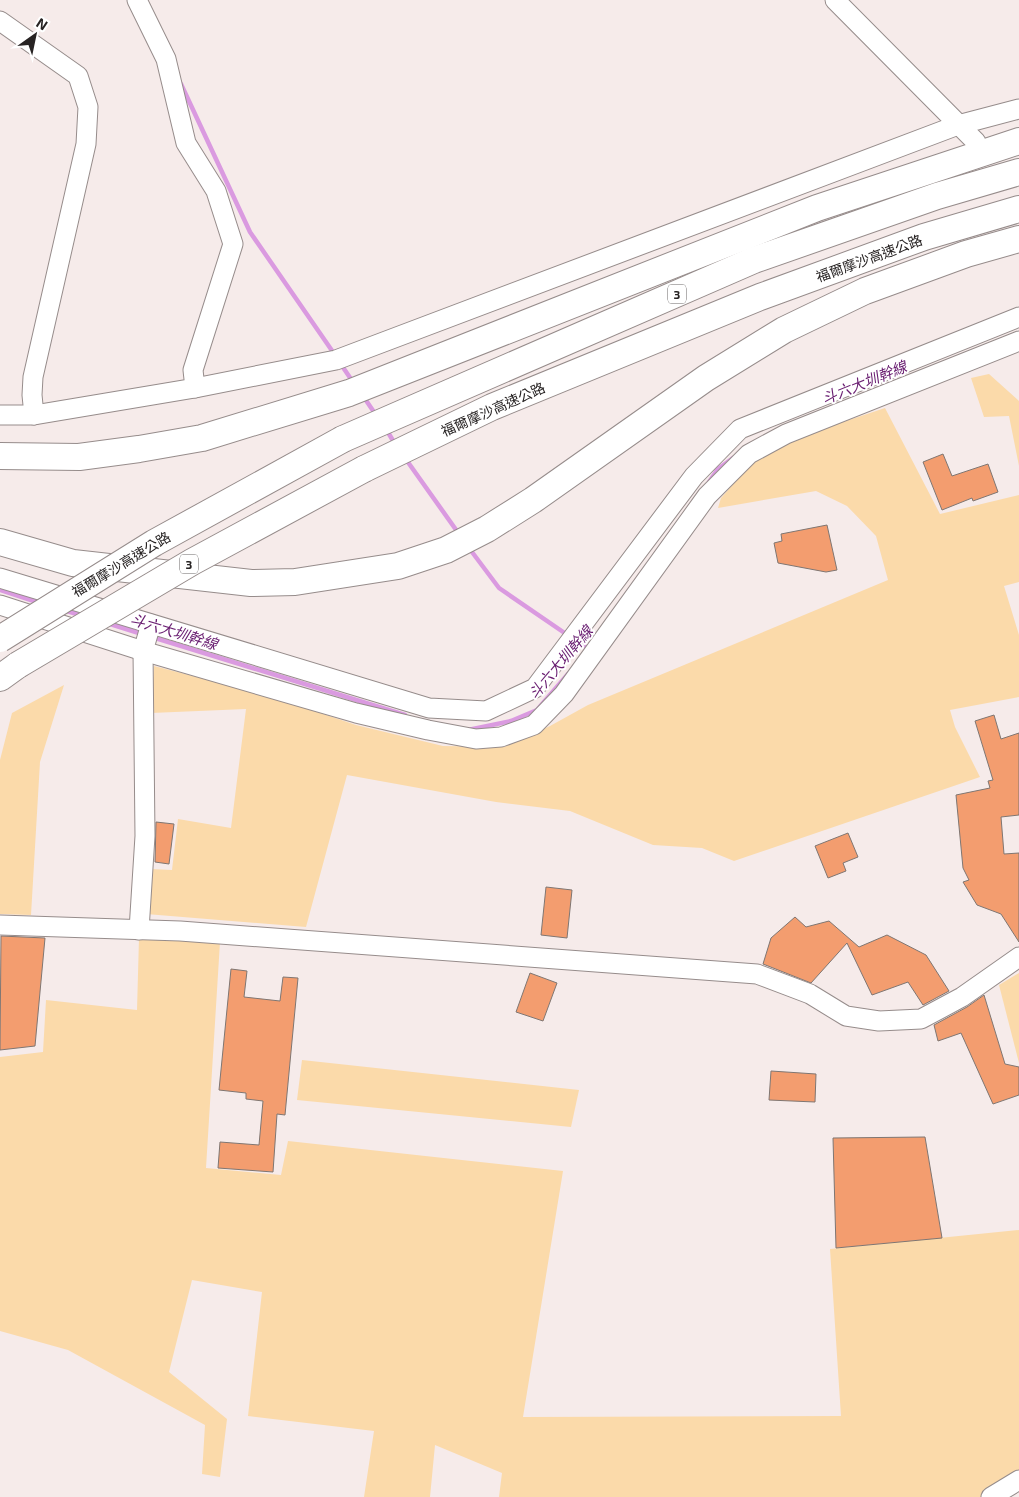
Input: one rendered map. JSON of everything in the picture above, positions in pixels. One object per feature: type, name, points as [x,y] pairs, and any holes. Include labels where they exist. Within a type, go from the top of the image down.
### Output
[{"type":"highway","points":[[0,456],[79,457],[202,438],[358,389],[817,208],[1019,141]]},
{"type":"highway","name":"福爾摩沙高速公路","points":[[0,639],[154,543],[343,440],[754,260],[937,196],[1019,172]]},
{"type":"highway","name":"福爾摩沙高速公路","points":[[9,672],[192,562],[364,469],[492,407],[760,297],[924,237],[1019,209]]},
{"type":"highway","points":[[0,542],[73,563],[251,583],[295,582],[398,566],[446,550],[533,500],[706,378],[784,330],[865,291],[966,254],[1019,239]]},
{"type":"street","points":[[137,0],[166,59],[186,143],[216,191],[232,244],[193,370],[194,388]]},
{"type":"street","points":[[835,0],[976,142]]},
{"type":"street","points":[[0,22],[78,76],[88,107],[86,144],[33,377],[34,415]]},
{"type":"street","points":[[0,415],[34,415],[194,388],[336,360],[958,126],[1019,109]]},
{"type":"street","points":[[0,578],[429,708],[486,711],[535,688],[694,476],[740,429],[1019,317]]},
{"type":"street","points":[[0,605],[143,651],[356,713],[476,739],[501,737],[534,726],[564,694],[707,496],[749,454],[786,434],[1019,341]]},
{"type":"street","points":[[139,930],[145,836],[143,651],[151,624]]},
{"type":"street","points":[[0,925],[200,933],[757,974],[810,994],[846,1016],[879,1021],[921,1019],[962,997],[1019,957]]},
{"type":"street","points":[[991,1497],[1019,1480]]},
{"type":"shaded area","points":[[989,374],[1019,401],[1019,466],[1009,416],[984,417],[971,378]]},
{"type":"shaded area","points":[[885,408],[940,514],[1019,495],[1019,582],[1004,586],[1019,635],[1019,697],[950,710],[955,727],[980,777],[734,861],[702,848],[653,845],[570,811],[496,802],[347,775],[306,927],[146,914],[150,869],[172,870],[178,819],[231,828],[246,709],[151,713],[154,666],[267,695],[356,725],[443,746],[504,747],[550,726],[588,705],[888,580],[876,536],[847,506],[816,491],[718,508],[721,498],[765,448]]},
{"type":"shaded area","points":[[64,685],[40,762],[31,915],[0,914],[0,760],[12,713]]},
{"type":"shaded area","points":[[139,938],[220,942],[206,1168],[281,1175],[288,1141],[563,1171],[523,1417],[841,1416],[830,1249],[1019,1230],[1019,1472],[988,1497],[499,1497],[502,1473],[435,1445],[430,1497],[364,1497],[374,1431],[248,1416],[262,1292],[192,1280],[169,1372],[227,1419],[220,1477],[202,1474],[205,1425],[68,1350],[0,1331],[0,1057],[43,1052],[46,1000],[137,1010]]},
{"type":"shaded area","points":[[1019,973],[1019,1063],[999,985]]},
{"type":"shaded area","points":[[302,1060],[579,1090],[571,1127],[297,1100]]},
{"type":"building","points":[[943,454],[952,476],[988,464],[998,492],[973,501],[972,498],[942,510],[923,462]]},
{"type":"building","points":[[827,525],[837,570],[826,572],[778,563],[774,543],[782,541],[781,534]]},
{"type":"building","points":[[994,715],[1001,739],[1019,733],[1019,815],[1001,817],[1004,854],[1019,853],[1019,942],[1001,914],[977,905],[963,882],[969,880],[963,868],[956,795],[990,788],[988,781],[993,780],[975,721]]},
{"type":"building","points":[[156,822],[174,824],[169,864],[155,862]]},
{"type":"building","points":[[848,833],[858,857],[843,863],[846,871],[828,878],[815,846]]},
{"type":"building","points":[[546,887],[572,890],[567,938],[541,935]]},
{"type":"building","points":[[795,917],[806,927],[829,921],[859,947],[887,935],[926,955],[949,991],[923,1005],[908,982],[872,995],[847,943],[811,983],[763,964],[771,938]]},
{"type":"building","points":[[1,936],[45,938],[35,1046],[0,1050]]},
{"type":"building","points":[[231,969],[247,971],[244,997],[280,1001],[283,977],[298,978],[285,1115],[277,1114],[273,1172],[218,1168],[220,1142],[259,1145],[263,1101],[246,1099],[246,1093],[219,1090]]},
{"type":"building","points":[[530,973],[557,983],[543,1021],[516,1012]]},
{"type":"building","points":[[984,995],[1005,1064],[1019,1067],[1019,1095],[993,1104],[961,1033],[938,1041],[934,1025],[967,1007]]},
{"type":"building","points":[[771,1071],[816,1074],[815,1102],[769,1100]]},
{"type":"building","points":[[925,1137],[942,1238],[836,1248],[833,1138]]},
{"type":"waterway","points":[[181,84],[250,232],[335,355]]},
{"type":"waterway","points":[[340,363],[353,382]]},
{"type":"waterway","points":[[363,396],[376,415]]},
{"type":"waterway","points":[[386,429],[395,444]]},
{"type":"waterway","points":[[405,458],[459,534]]},
{"type":"waterway","name":"斗六大圳幹線","points":[[709,482],[718,469],[733,458]]},
{"type":"waterway","points":[[469,548],[499,588],[569,636]]},
{"type":"waterway","name":"斗六大圳幹線","points":[[0,590],[40,603]]},
{"type":"waterway","name":"斗六大圳幹線","points":[[64,610],[83,616]]},
{"type":"waterway","name":"斗六大圳幹線","points":[[107,623],[142,634]]},
{"type":"waterway","name":"斗六大圳幹線","points":[[152,637],[405,715]]},
{"type":"waterway","points":[[575,640],[589,649]]},
{"type":"waterway","name":"斗六大圳幹線","points":[[468,730],[511,721],[537,710],[568,674]]}]
